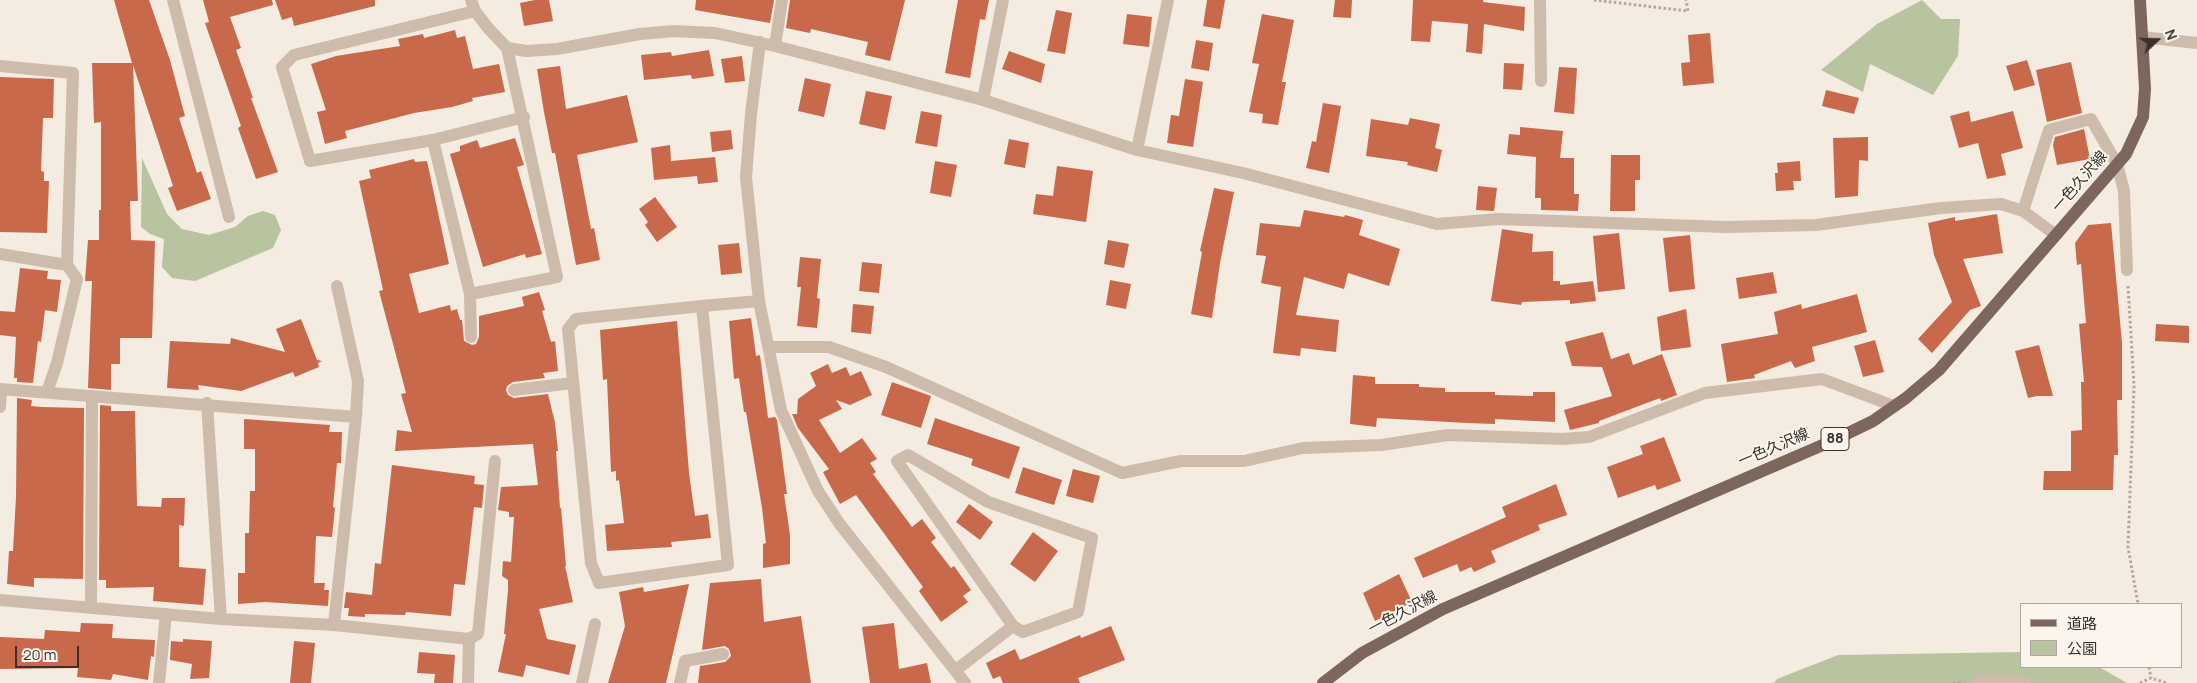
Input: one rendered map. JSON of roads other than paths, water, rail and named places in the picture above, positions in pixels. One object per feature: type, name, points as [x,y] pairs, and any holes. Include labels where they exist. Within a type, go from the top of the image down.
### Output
[{"type":"main road","name":"一色久沢線","points":[[1323,683],[1362,653],[1443,609],[1832,441],[1874,421],[1939,370],[2117,164],[2134,139],[2143,117],[2145,89],[2140,0]]},
{"type":"street","points":[[173,0],[229,217]]},
{"type":"street","points":[[775,46],[782,0]]},
{"type":"street","points":[[983,100],[1003,0]]},
{"type":"street","points":[[1138,150],[1168,0]]},
{"type":"street","points":[[1540,0],[1541,82]]},
{"type":"street","points":[[470,294],[557,277],[524,117],[507,48],[473,6],[294,55],[282,67],[310,161],[433,140],[524,117]]},
{"type":"street","points":[[507,48],[526,51],[557,49],[640,34],[674,31],[715,33],[760,42],[983,100],[1138,150],[1243,173],[1437,224],[1499,219],[1726,227],[1816,225],[1966,206],[2001,204],[2023,211],[2056,235]]},
{"type":"street","points":[[2142,37],[2197,43]]},
{"type":"street","points":[[760,42],[751,114],[746,177],[759,301],[770,347],[781,410],[818,491],[839,523],[965,683]]},
{"type":"street","points":[[0,66],[73,73],[67,264],[77,279],[47,392]]},
{"type":"street","points":[[2023,211],[2049,130],[2091,119],[2117,164],[2124,191],[2126,270]]},
{"type":"street","points":[[433,140],[470,294],[471,337]]},
{"type":"street","points":[[0,254],[67,264]]},
{"type":"street","points":[[334,625],[356,417],[358,381],[337,286]]},
{"type":"street","points":[[702,306],[728,565],[599,583],[591,563],[568,329],[576,319],[702,306],[759,301]]},
{"type":"street","points":[[770,347],[829,347],[886,367],[1122,472],[1181,461],[1244,461],[1303,448],[1381,444],[1448,435],[1562,439],[1589,437],[1705,393],[1822,379],[1894,406]]},
{"type":"street","points":[[514,390],[573,383]]},
{"type":"street","points":[[0,407],[1,389],[92,397],[207,403],[356,417]]},
{"type":"street","points":[[91,607],[92,397]]},
{"type":"street","points":[[207,403],[221,618]]},
{"type":"street","points":[[908,454],[988,502],[1092,538],[1078,612],[1023,632],[1013,626],[897,461],[908,454]]},
{"type":"street","points":[[0,600],[166,614],[334,625],[470,638],[478,634],[495,461]]},
{"type":"street","points":[[159,683],[166,614]]},
{"type":"street","points":[[582,683],[595,624]]},
{"type":"street","points":[[956,670],[1013,626]]},
{"type":"street","points":[[468,683],[470,638]]},
{"type":"street","points":[[680,683],[685,661],[723,654]]},
{"type":"street","points":[[1978,680],[2020,681],[2025,683]]}]
